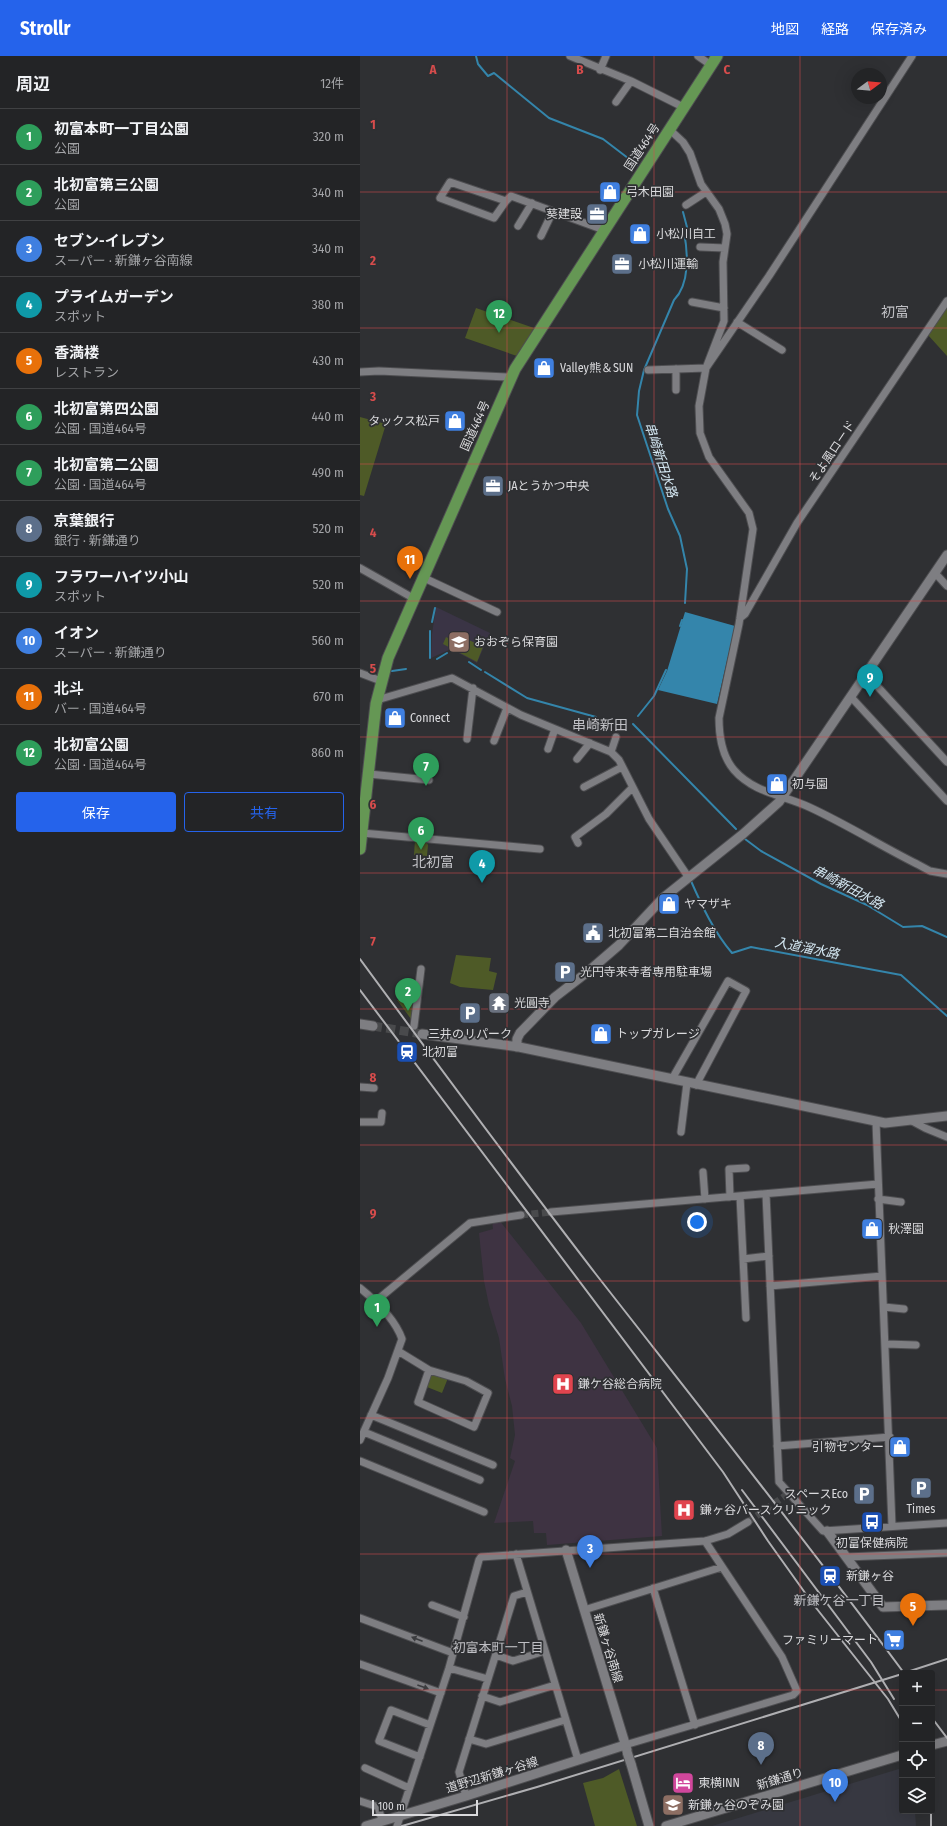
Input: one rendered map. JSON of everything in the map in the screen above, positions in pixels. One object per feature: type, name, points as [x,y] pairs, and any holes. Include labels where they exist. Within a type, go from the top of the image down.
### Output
[{"type":"highway","name":"国道464号","points":[[360,849],[377,700],[388,658],[422,577],[511,380],[515,368],[714,60]]},
{"type":"street","points":[[570,56],[600,70],[631,81],[683,107]]},
{"type":"street","points":[[600,70],[606,56]]},
{"type":"street","points":[[698,56],[714,60]]},
{"type":"street","points":[[706,368],[912,56]]},
{"type":"street","points":[[616,102],[631,81]]},
{"type":"street","points":[[669,129],[683,142],[706,192],[723,216],[727,234],[723,262],[724,321],[706,368],[700,406],[700,433],[702,441],[717,469],[746,509],[752,520],[753,529],[740,618],[719,718],[720,738],[728,761],[734,770],[762,791],[810,807],[930,871],[947,874]]},
{"type":"street","points":[[506,202],[450,182],[440,198],[494,218],[511,196],[604,230]]},
{"type":"street","points":[[686,205],[706,192]]},
{"type":"street","points":[[518,226],[532,203]]},
{"type":"street","points":[[541,236],[553,211]]},
{"type":"street","points":[[700,247],[725,248]]},
{"type":"street","name":"そよ風ロード","points":[[740,618],[745,614],[797,523],[947,301]]},
{"type":"street","points":[[692,302],[724,308]]},
{"type":"street","points":[[737,322],[782,350]]},
{"type":"street","points":[[648,370],[706,368]]},
{"type":"street","points":[[676,369],[676,390]]},
{"type":"street","points":[[360,372],[379,371],[507,377],[511,380]]},
{"type":"street","points":[[517,1047],[517,1039],[520,1033],[555,997],[619,945],[663,898],[753,826],[783,798],[947,555]]},
{"type":"street","points":[[360,568],[413,598]]},
{"type":"street","points":[[935,573],[947,586]]},
{"type":"street","points":[[422,577],[497,612]]},
{"type":"street","points":[[360,673],[381,681]]},
{"type":"street","points":[[866,674],[947,762]]},
{"type":"street","points":[[377,700],[446,678],[456,679],[507,708],[611,752],[619,760],[649,819],[689,878]]},
{"type":"street","points":[[467,739],[473,688]]},
{"type":"street","points":[[851,697],[947,801]]},
{"type":"street","points":[[494,740],[507,708]]},
{"type":"street","points":[[548,748],[555,729]]},
{"type":"street","points":[[611,752],[616,737]]},
{"type":"street","points":[[577,759],[590,743]]},
{"type":"street","points":[[584,787],[622,767]]},
{"type":"street","points":[[369,774],[429,780]]},
{"type":"street","points":[[578,843],[575,837],[606,814],[632,788]]},
{"type":"street","points":[[941,794],[947,789]]},
{"type":"street","points":[[362,833],[540,849]]},
{"type":"street","points":[[414,1026],[421,969]]},
{"type":"street","points":[[672,1080],[728,981],[746,991],[692,1084],[681,1132]]},
{"type":"street","points":[[360,1024],[373,1026]]},
{"type":"street","points":[[422,1034],[517,1047],[876,1122],[890,1124],[947,1116]]},
{"type":"street","points":[[360,1087],[374,1088]]},
{"type":"street","points":[[360,1122],[381,1122],[382,1113]]},
{"type":"street","points":[[912,1121],[947,1137]]},
{"type":"street","points":[[876,1122],[878,1199],[890,1437],[892,1526]]},
{"type":"street","points":[[730,1197],[729,1169],[746,1168]]},
{"type":"street","points":[[703,1172],[705,1199]]},
{"type":"street","points":[[551,1212],[878,1184]]},
{"type":"street","points":[[766,1194],[778,1482],[823,1531],[947,1523]]},
{"type":"street","points":[[740,1196],[746,1318]]},
{"type":"street","points":[[878,1199],[901,1202]]},
{"type":"street","points":[[376,1301],[470,1223],[521,1215]]},
{"type":"street","points":[[743,1259],[769,1256]]},
{"type":"street","points":[[770,1286],[882,1276]]},
{"type":"street","points":[[360,1288],[376,1301],[395,1324],[402,1339],[360,1440]]},
{"type":"street","points":[[884,1307],[904,1309]]},
{"type":"street","points":[[886,1344],[916,1345]]},
{"type":"street","points":[[398,1351],[429,1370],[466,1381],[488,1393],[474,1427],[418,1402],[429,1370]]},
{"type":"street","points":[[371,1415],[493,1465]]},
{"type":"street","points":[[364,1432],[480,1480]]},
{"type":"street","points":[[777,1446],[890,1437]]},
{"type":"street","points":[[360,1461],[484,1512]]},
{"type":"street","points":[[397,1826],[449,1668],[479,1560],[486,1556],[705,1541],[728,1534],[748,1522]]},
{"type":"street","points":[[827,1531],[883,1607],[947,1605]]},
{"type":"street","points":[[626,1748],[793,1695],[797,1691],[782,1657],[705,1541]]},
{"type":"street","name":"新鎌ヶ谷南線","points":[[566,1550],[649,1826]]},
{"type":"street","points":[[846,1558],[947,1553]]},
{"type":"street","points":[[516,1554],[578,1760]]},
{"type":"street","points":[[584,1610],[722,1567]]},
{"type":"street","points":[[653,1588],[695,1725]]},
{"type":"street","points":[[466,1796],[459,1772],[514,1596],[527,1592]]},
{"type":"street","points":[[432,1605],[464,1617]]},
{"type":"street","points":[[360,1618],[453,1653]]},
{"type":"street","points":[[496,1655],[513,1661],[545,1651]]},
{"type":"street","points":[[360,1664],[441,1693]]},
{"type":"street","points":[[449,1668],[488,1679]]},
{"type":"street","points":[[482,1696],[500,1702],[556,1685]]},
{"type":"street","points":[[420,1757],[379,1741],[389,1707],[430,1725]]},
{"type":"street","points":[[469,1739],[486,1744],[565,1720]]},
{"type":"street","points":[[935,1744],[947,1741]]},
{"type":"street","name":"道野辺新鎌ヶ谷線","points":[[366,1826],[578,1760],[626,1748]]},
{"type":"street","name":"新鎌通り","points":[[666,1826],[899,1755]]},
{"type":"street","points":[[365,1768],[409,1788]]},
{"type":"street","points":[[360,1801],[378,1807],[382,1820]]},
{"type":"shaded area","name":"おおぞら保育園","points":[[436,607],[490,633],[477,663],[451,649],[431,658],[432,634]]},
{"type":"shaded area","name":"鎌ケ谷総合病院","points":[[499,1220],[581,1323],[657,1448],[662,1536],[547,1545],[546,1533],[534,1533],[533,1521],[494,1523],[515,1461],[510,1458],[515,1435],[512,1406],[505,1379],[499,1338],[489,1305],[484,1281],[479,1233],[493,1229],[492,1221]]},
{"type":"shaded area","points":[[899,1769],[899,1814],[915,1814],[916,1826],[712,1826]]},
{"type":"green space","points":[[476,308],[534,328],[517,356],[465,338]]},
{"type":"green space","points":[[947,308],[947,356],[928,335]]},
{"type":"green space","points":[[360,417],[386,424],[364,496],[360,495]]},
{"type":"green space","points":[[459,635],[483,647],[477,662],[443,644],[446,637],[456,642]]},
{"type":"green space","points":[[415,840],[426,841],[428,845],[427,856],[414,855]]},
{"type":"green space","points":[[456,955],[491,958],[489,971],[497,973],[493,990],[460,987],[450,983]]},
{"type":"green space","points":[[397,1000],[414,1002],[411,1020],[411,1019]]},
{"type":"green space","points":[[434,1374],[448,1378],[442,1393],[427,1387],[431,1375]]},
{"type":"green space","points":[[619,1769],[637,1826],[595,1826],[583,1783],[603,1778]]},
{"type":"water","points":[[685,612],[735,626],[717,704],[658,690],[667,671]]},
{"type":"waterway","name":"串崎新田水路","points":[[476,56],[478,64],[488,76],[494,73],[549,118],[603,139],[637,165]]},
{"type":"waterway","name":"串崎新田水路","points":[[683,212],[688,231],[684,232],[687,259],[683,286],[674,300],[644,370],[639,391],[637,415],[668,509],[680,536],[687,569],[685,603]]},
{"type":"waterway","points":[[432,622],[435,608]]},
{"type":"waterway","name":"串崎新田水路","points":[[680,626],[682,620]]},
{"type":"waterway","points":[[430,631],[430,658]]},
{"type":"waterway","points":[[437,659],[447,653]]},
{"type":"waterway","points":[[469,662],[481,670]]},
{"type":"waterway","points":[[392,671],[406,669]]},
{"type":"waterway","name":"串崎新田水路","points":[[638,716],[654,696],[666,670]]},
{"type":"waterway","points":[[485,672],[527,698],[596,717]]},
{"type":"waterway","name":"串崎新田水路","points":[[633,724],[736,829]]},
{"type":"waterway","name":"串崎新田水路","points":[[745,839],[761,851],[821,884],[867,905],[903,927],[922,926],[947,937]]},
{"type":"waterway","name":"入道溜水路","points":[[691,881],[714,928],[732,953],[751,947],[901,975],[947,1016]]},
{"type":"tunnel","points":[[373,1026],[422,1034]]},
{"type":"tunnel","points":[[521,1215],[551,1212]]},
{"type":"tunnel","points":[[748,1522],[789,1493]]},
{"type":"railway","points":[[360,959],[565,1234],[790,1522],[902,1670]]},
{"type":"railway","points":[[360,990],[723,1472],[768,1541],[813,1604],[888,1699],[899,1717]]},
{"type":"railway","points":[[742,1490],[871,1662],[894,1699]]},
{"type":"railway","points":[[913,1670],[947,1659]]},
{"type":"railway","points":[[402,1826],[537,1787],[899,1675]]},
{"type":"railway","points":[[935,1722],[947,1738]]},
{"type":"railway","points":[[931,1814],[931,1826]]},
{"type":"place","name":"弓木田園","points":[[610,192]]},
{"type":"place","name":"葵建設","points":[[597,214]]},
{"type":"place","name":"小松川自工","points":[[640,234]]},
{"type":"place","name":"小松川運輸","points":[[622,264]]},
{"type":"place","name":"北初富公園","points":[[499,333]]},
{"type":"place","name":"Valley熊＆SUN","points":[[544,368]]},
{"type":"place","name":"タックス松戸","points":[[455,421]]},
{"type":"place","name":"JAとうかつ中央","points":[[493,486]]},
{"type":"place","name":"北斗","points":[[410,579]]},
{"type":"place","name":"おおぞら保育園","points":[[459,642]]},
{"type":"place","name":"フラワーハイツ小山","points":[[870,697]]},
{"type":"place","name":"Connect","points":[[395,718]]},
{"type":"place","name":"初与園","points":[[777,784]]},
{"type":"place","name":"北初富第二公園","points":[[426,786]]},
{"type":"place","name":"北初富第四公園","points":[[421,850]]},
{"type":"place","name":"プライムガーデン","points":[[482,883]]},
{"type":"place","name":"ヤマザキ","points":[[669,904]]},
{"type":"place","name":"北初富第二自治会館","points":[[593,933]]},
{"type":"place","name":"光円寺来寺者専用駐車場","points":[[565,972]]},
{"type":"place","name":"光圓寺","points":[[499,1003]]},
{"type":"place","name":"北初富第三公園","points":[[408,1011]]},
{"type":"place","name":"三井のリパーク","points":[[470,1013]]},
{"type":"place","name":"トップガレージ","points":[[601,1034]]},
{"type":"place","name":"北初富","points":[[407,1052]]},
{"type":"place","name":"秋澤園","points":[[872,1229]]},
{"type":"place","name":"初富本町一丁目公園","points":[[377,1327]]},
{"type":"place","name":"鎌ケ谷総合病院","points":[[563,1384]]},
{"type":"place","name":"引物センター","points":[[900,1447]]},
{"type":"place","name":"Times","points":[[921,1488]]},
{"type":"place","name":"スペースEco","points":[[864,1494]]},
{"type":"place","name":"鎌ヶ谷バースクリニック","points":[[684,1510]]},
{"type":"place","name":"初富保健病院","points":[[872,1522]]},
{"type":"place","name":"セブン-イレブン","points":[[590,1568]]},
{"type":"place","name":"新鎌ヶ谷","points":[[830,1576]]},
{"type":"place","name":"香満楼","points":[[913,1626]]},
{"type":"place","name":"ファミリーマート","points":[[894,1640]]},
{"type":"place","name":"京葉銀行","points":[[761,1765]]},
{"type":"place","name":"東横INN","points":[[683,1783]]},
{"type":"place","name":"イオン","points":[[835,1802]]},
{"type":"place","name":"新鎌ヶ谷のぞみ園","points":[[673,1805]]},
{"type":"district","name":"初富","points":[[895,312]]},
{"type":"district","name":"串崎新田","points":[[600,725]]},
{"type":"district","name":"北初富","points":[[433,862]]},
{"type":"district","name":"新鎌ケ谷一丁目","points":[[839,1600]]},
{"type":"district","name":"初富本町一丁目","points":[[498,1647]]}]
